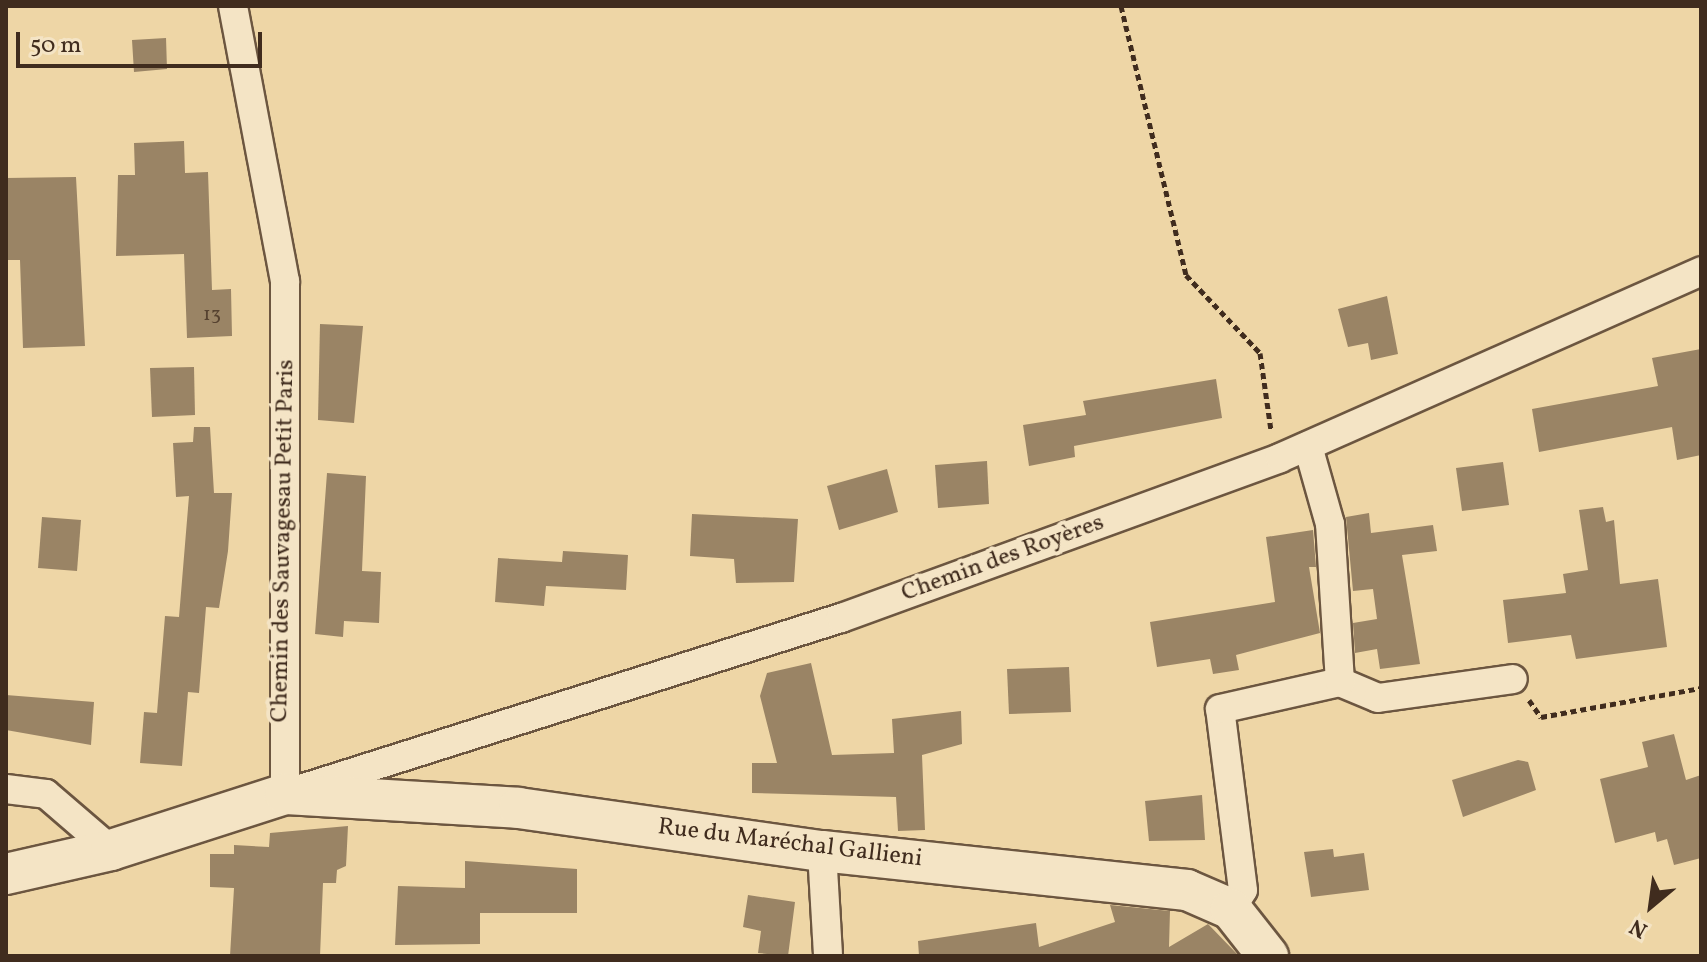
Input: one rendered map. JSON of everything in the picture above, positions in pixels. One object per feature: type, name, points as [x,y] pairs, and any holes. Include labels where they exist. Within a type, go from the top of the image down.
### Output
[{"type":"street","name":"Chemin des Sauvagesau Petit Paris","points":[[233,6],[285,281],[285,794]]},
{"type":"street","name":"Chemin des Royères","points":[[285,794],[841,618],[1280,458],[1701,271]]},
{"type":"street","points":[[1308,446],[1330,524],[1340,682]]},
{"type":"street","points":[[1231,909],[1243,890],[1220,709],[1340,682],[1378,698],[1513,679]]},
{"type":"street","points":[[6,789],[46,794],[111,850]]},
{"type":"street","points":[[6,874],[111,850],[285,794]]},
{"type":"street","name":"Rue du Maréchal Gallieni","points":[[285,794],[519,808],[822,851],[1141,882],[1187,890],[1231,909],[1268,956]]},
{"type":"street","points":[[822,851],[828,956]]},
{"type":"path","points":[[1121,6],[1186,275],[1260,353],[1280,458]]},
{"type":"path","points":[[1513,679],[1541,717],[1701,688]]},
{"type":"building","points":[[166,38],[167,69],[134,72],[132,40]]},
{"type":"building","points":[[184,141],[185,173],[208,172],[212,290],[231,289],[232,336],[187,338],[184,254],[116,256],[118,175],[135,175],[134,143]]},
{"type":"building","points":[[76,177],[85,346],[23,348],[20,260],[6,260],[6,178]]},
{"type":"building","points":[[1387,296],[1398,354],[1371,360],[1368,343],[1348,347],[1338,309]]},
{"type":"building","points":[[320,324],[363,326],[354,423],[318,420]]},
{"type":"building","points":[[1701,349],[1701,455],[1677,460],[1672,427],[1539,452],[1532,409],[1658,386],[1652,358]]},
{"type":"building","points":[[194,367],[195,415],[152,417],[150,368]]},
{"type":"building","points":[[1216,379],[1222,418],[1074,446],[1075,457],[1029,466],[1023,425],[1086,415],[1083,401]]},
{"type":"building","points":[[194,427],[210,427],[214,493],[232,493],[228,551],[219,608],[206,607],[199,693],[188,692],[182,766],[140,763],[144,712],[157,713],[165,616],[179,617],[189,496],[176,497],[173,443],[193,442]]},
{"type":"building","points":[[987,461],[989,504],[938,508],[935,465]]},
{"type":"building","points":[[1503,462],[1509,505],[1462,511],[1456,468]]},
{"type":"building","points":[[887,469],[898,512],[839,530],[827,486]]},
{"type":"building","points":[[327,473],[366,476],[362,571],[381,572],[379,623],[344,621],[343,637],[315,634]]},
{"type":"building","points":[[1603,507],[1606,522],[1614,520],[1620,584],[1658,579],[1667,647],[1576,659],[1571,635],[1508,643],[1503,600],[1566,593],[1563,574],[1588,570],[1579,510]]},
{"type":"building","points":[[1369,513],[1371,533],[1433,525],[1437,551],[1402,555],[1420,664],[1380,669],[1377,649],[1355,653],[1353,623],[1377,619],[1373,589],[1353,591],[1346,517]]},
{"type":"building","points":[[692,514],[798,519],[794,582],[736,583],[734,559],[690,556]]},
{"type":"building","points":[[42,517],[81,520],[77,571],[38,568]]},
{"type":"building","points":[[1313,530],[1316,567],[1309,567],[1320,633],[1236,655],[1239,670],[1213,674],[1210,659],[1157,667],[1150,622],[1275,602],[1266,537]]},
{"type":"building","points":[[563,551],[628,555],[626,590],[546,586],[544,606],[495,602],[498,558],[562,562]]},
{"type":"building","points":[[811,663],[832,755],[894,753],[892,719],[961,711],[962,744],[922,755],[925,830],[898,831],[896,797],[752,793],[752,763],[777,763],[760,696],[767,673]]},
{"type":"building","points":[[1069,667],[1071,712],[1009,714],[1007,669]]},
{"type":"building","points":[[6,695],[94,702],[91,745],[6,730]]},
{"type":"building","points":[[1674,734],[1686,780],[1701,775],[1701,858],[1674,865],[1667,839],[1657,842],[1655,832],[1615,843],[1600,779],[1648,767],[1642,742]]},
{"type":"building","points":[[1518,760],[1528,762],[1536,790],[1463,817],[1452,780]]},
{"type":"building","points":[[1202,795],[1205,840],[1149,841],[1145,801]]},
{"type":"building","points":[[348,826],[346,866],[337,870],[336,883],[323,883],[320,956],[230,956],[234,888],[210,887],[210,854],[234,854],[234,845],[269,847],[270,833]]},
{"type":"building","points":[[1333,849],[1334,857],[1364,853],[1369,890],[1311,897],[1304,852]]},
{"type":"building","points":[[465,861],[577,869],[577,913],[480,913],[480,944],[395,945],[398,886],[465,888]]},
{"type":"building","points":[[748,895],[795,902],[788,956],[758,953],[761,931],[743,927]]},
{"type":"building","points":[[1110,905],[1170,911],[1169,947],[1208,924],[1239,956],[919,956],[918,941],[1036,923],[1039,947],[1115,922]]}]
